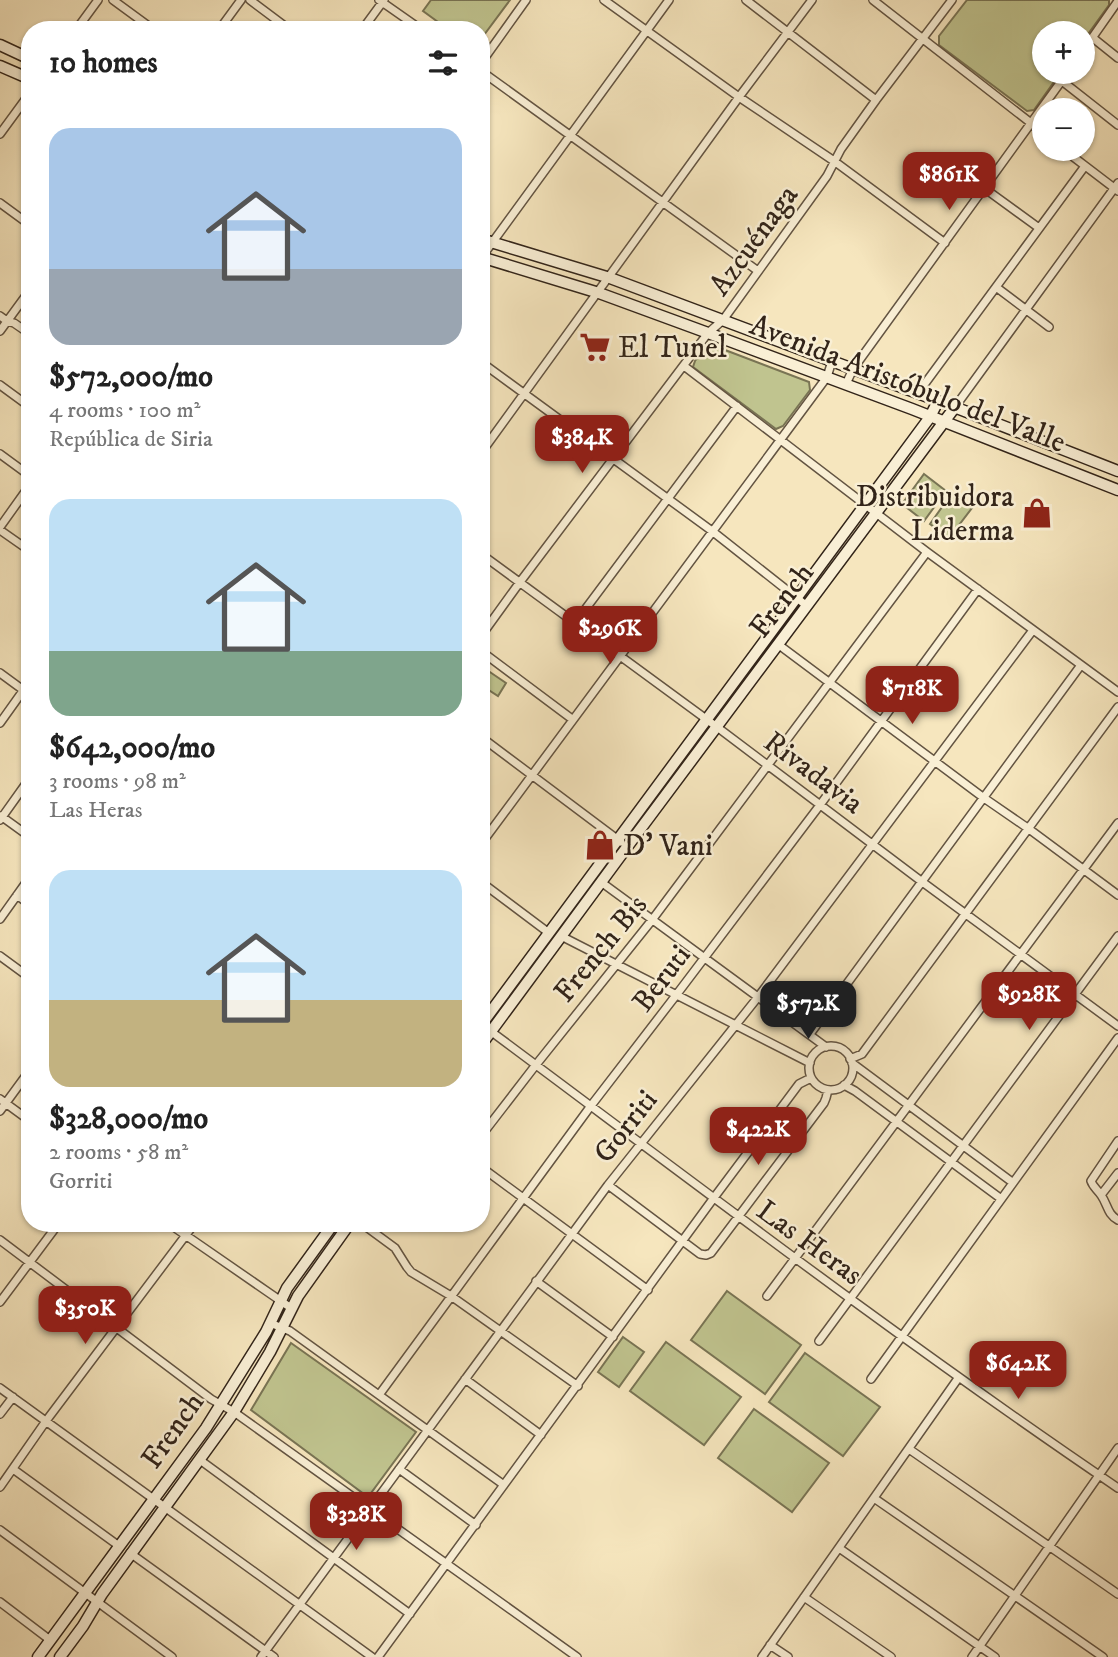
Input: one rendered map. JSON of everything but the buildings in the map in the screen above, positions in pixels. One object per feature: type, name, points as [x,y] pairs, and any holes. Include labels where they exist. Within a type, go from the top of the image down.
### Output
[{"type":"main road","points":[[0,45],[21,55]]},
{"type":"main road","points":[[0,66],[21,75]]},
{"type":"main road","name":"Avenida Aristóbulo del Valle","points":[[492,242],[610,278],[1118,471]]},
{"type":"main road","name":"Avenida Aristóbulo del Valle","points":[[490,261],[599,293],[708,332],[1118,490]]},
{"type":"main road","name":"French","points":[[490,1013],[866,504],[930,416],[937,401]]},
{"type":"main road","name":"French","points":[[491,1032],[955,407]]},
{"type":"main road","name":"French","points":[[38,1657],[221,1405],[293,1279],[327,1232]]},
{"type":"main road","name":"French","points":[[60,1657],[83,1626],[96,1602],[234,1412],[270,1352],[291,1308],[344,1232]]},
{"type":"street","points":[[83,21],[98,0]]},
{"type":"street","points":[[113,0],[142,21]]},
{"type":"street","points":[[226,21],[241,0]]},
{"type":"street","points":[[250,0],[278,21]]},
{"type":"street","points":[[490,50],[526,0]]},
{"type":"street","points":[[604,0],[834,161],[945,243]]},
{"type":"street","points":[[490,245],[669,0]]},
{"type":"street","points":[[746,0],[876,100]]},
{"type":"street","points":[[490,441],[812,0]]},
{"type":"street","points":[[873,0],[1031,124]]},
{"type":"street","name":"Azcuénaga","points":[[490,624],[708,332],[723,320],[827,176],[841,149],[876,100],[952,0]]},
{"type":"street","points":[[368,21],[382,1],[410,21]]},
{"type":"street","points":[[1095,35],[1118,1]]},
{"type":"street","points":[[1095,40],[1118,58]]},
{"type":"street","points":[[490,77],[758,271]]},
{"type":"street","points":[[846,384],[853,369],[1060,84]]},
{"type":"street","points":[[1066,84],[1118,125]]},
{"type":"street","points":[[0,134],[21,105]]},
{"type":"street","points":[[1079,161],[1117,187]]},
{"type":"street","points":[[918,393],[1085,166]]},
{"type":"street","name":"French","points":[[955,407],[1117,187]]},
{"type":"street","points":[[984,188],[1039,228]]},
{"type":"street","points":[[0,203],[21,218]]},
{"type":"street","points":[[996,287],[1049,327]]},
{"type":"street","points":[[0,331],[4,319],[21,300]]},
{"type":"street","points":[[4,319],[21,328]]},
{"type":"street","points":[[490,832],[827,377],[832,361]]},
{"type":"street","points":[[684,366],[928,552],[1118,692]]},
{"type":"street","points":[[490,369],[668,498],[807,606]]},
{"type":"street","points":[[0,385],[21,400]]},
{"type":"street","points":[[575,622],[737,406]]},
{"type":"street","points":[[0,454],[21,469]]},
{"type":"street","points":[[21,498],[0,528],[21,544]]},
{"type":"street","name":"French Bis","points":[[490,1124],[652,920],[928,552]]},
{"type":"street","name":"Rivadavia","points":[[490,560],[1118,1026]]},
{"type":"street","name":"Beruti","points":[[379,1395],[523,1197],[705,958],[978,589]]},
{"type":"street","name":"Gorriti","points":[[264,1654],[608,1185],[758,997],[1033,630]]},
{"type":"street","points":[[779,645],[1118,895]]},
{"type":"street","points":[[490,658],[572,719]]},
{"type":"street","points":[[810,1034],[1081,665]]},
{"type":"street","points":[[0,673],[21,689]]},
{"type":"street","points":[[0,723],[21,699]]},
{"type":"street","points":[[851,1061],[862,1055],[1118,707]]},
{"type":"street","points":[[490,744],[627,847]]},
{"type":"street","points":[[21,790],[1,818],[21,831]]},
{"type":"street","points":[[767,1296],[1118,823]]},
{"type":"street","points":[[601,882],[826,1047]]},
{"type":"street","points":[[0,919],[21,889]]},
{"type":"street","points":[[490,889],[549,933]]},
{"type":"street","points":[[17,895],[21,898]]},
{"type":"street","points":[[561,936],[810,1063]]},
{"type":"street","points":[[819,1341],[1118,936]]},
{"type":"street","points":[[0,956],[21,971]]},
{"type":"street","name":"Las Heras","points":[[491,1032],[795,1259],[1118,1489]]},
{"type":"street","points":[[871,1379],[1118,1038]]},
{"type":"street","points":[[851,1061],[852,1075],[839,1089],[821,1088],[811,1077],[810,1063],[816,1053],[826,1047],[840,1049],[851,1061],[1012,1182]]},
{"type":"street","points":[[378,1657],[713,1199],[799,1084],[811,1077]]},
{"type":"street","points":[[0,1111],[3,1101],[21,1080]]},
{"type":"street","points":[[844,1085],[1000,1198]]},
{"type":"street","points":[[608,1185],[700,1254],[711,1253],[824,1103],[828,1090]]},
{"type":"street","points":[[3,1101],[21,1114]]},
{"type":"street","points":[[1118,1141],[1091,1181],[1112,1217],[1118,1220]]},
{"type":"street","points":[[490,1173],[648,1290]]},
{"type":"street","points":[[1101,1195],[1118,1173]]},
{"type":"street","points":[[0,1302],[52,1232]]},
{"type":"street","points":[[181,1232],[291,1308]]},
{"type":"street","points":[[0,1487],[46,1421],[189,1232]]},
{"type":"street","points":[[373,1232],[395,1248],[411,1272],[451,1296],[578,1386]]},
{"type":"street","points":[[0,1240],[211,1399],[234,1412],[577,1657]]},
{"type":"street","points":[[536,1281],[613,1337]]},
{"type":"street","points":[[270,1323],[290,1331],[504,1485]]},
{"type":"street","points":[[762,1657],[959,1377]]},
{"type":"street","points":[[465,1379],[541,1435]]},
{"type":"street","points":[[0,1388],[372,1657]]},
{"type":"street","points":[[0,1414],[13,1397]]},
{"type":"street","points":[[972,1657],[1118,1448]]},
{"type":"street","points":[[909,1449],[1118,1594]]},
{"type":"street","points":[[200,1460],[410,1614]]},
{"type":"street","points":[[13,1469],[119,1546]]},
{"type":"street","points":[[399,1469],[475,1525]]},
{"type":"street","points":[[874,1498],[1103,1657]]},
{"type":"street","points":[[0,1530],[170,1656]]},
{"type":"street","points":[[839,1548],[995,1657]]},
{"type":"street","points":[[131,1553],[264,1654],[274,1657]]},
{"type":"street","points":[[804,1597],[891,1657]]},
{"type":"street","points":[[0,1602],[50,1640]]},
{"type":"street","points":[[770,1645],[788,1657]]},
{"type":"green space","points":[[431,0],[510,0],[490,27],[490,21],[437,21],[423,11]]},
{"type":"green space","points":[[967,0],[1109,0],[1109,5],[1095,24],[1095,21],[1032,21],[1032,84],[1052,84],[1043,98],[1032,98],[1032,110],[1027,111],[939,45],[939,36]]},
{"type":"green space","points":[[712,345],[809,382],[810,390],[783,426],[776,429],[693,367],[706,346]]},
{"type":"green space","points":[[924,474],[946,491],[924,521],[902,504]]},
{"type":"green space","points":[[952,493],[972,508],[949,538],[930,524]]},
{"type":"green space","points":[[490,672],[506,683],[498,696],[490,691]]},
{"type":"green space","points":[[727,1291],[801,1345],[765,1394],[691,1340]]},
{"type":"green space","points":[[623,1337],[644,1352],[619,1387],[598,1372]]},
{"type":"green space","points":[[666,1342],[741,1397],[704,1445],[630,1391]]},
{"type":"green space","points":[[291,1343],[416,1432],[368,1497],[251,1410]]},
{"type":"green space","points":[[805,1353],[880,1407],[843,1456],[769,1402]]},
{"type":"green space","points":[[754,1409],[829,1463],[792,1512],[718,1458]]},
{"type":"place","name":"El Tunel","points":[[595,347]]},
{"type":"place","name":"Distribuidora Liderma","points":[[1037,513]]},
{"type":"place","name":"D' Vani","points":[[600,845]]}]
